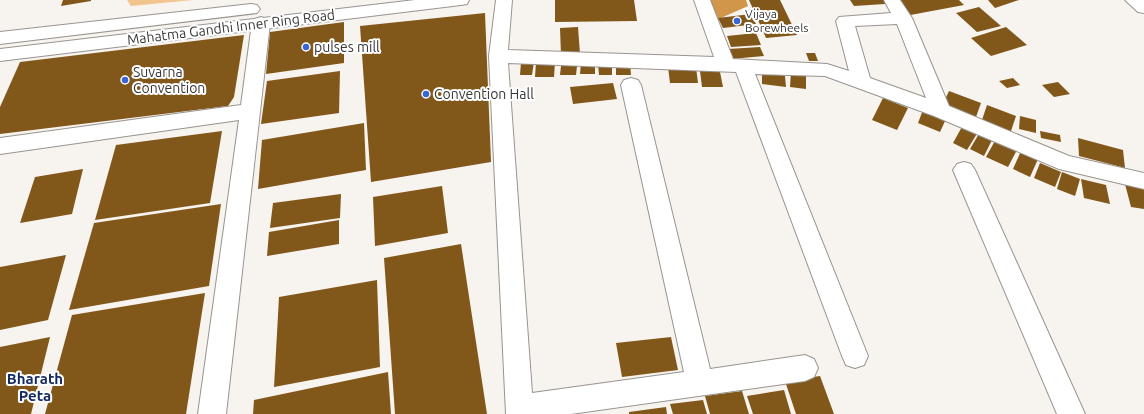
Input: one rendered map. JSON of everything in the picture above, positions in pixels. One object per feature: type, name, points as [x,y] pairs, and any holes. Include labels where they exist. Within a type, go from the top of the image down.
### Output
[{"type":"street","name":"Mahatma Gandhi Inner Ring Road","points":[[0,38],[332,0]]},
{"type":"street","name":"Mahatma Gandhi Inner Ring Road","points":[[0,55],[461,0]]},
{"type":"street","points":[[504,0],[498,56],[519,411],[805,368]]},
{"type":"street","points":[[702,0],[734,66],[855,356]]},
{"type":"street","points":[[892,0],[903,18],[941,111]]},
{"type":"street","points":[[1133,0],[1144,8]]},
{"type":"street","points":[[862,83],[846,21],[903,18]]},
{"type":"street","points":[[212,414],[261,23]]},
{"type":"street","points":[[498,56],[827,70],[941,111],[1066,163],[1144,181]]},
{"type":"street","points":[[631,85],[700,383]]},
{"type":"street","points":[[0,146],[250,111]]},
{"type":"street","points":[[964,170],[1071,414]]},
{"type":"shaded area","points":[[127,0],[193,0],[131,6]]},
{"type":"shaded area","points":[[711,0],[746,0],[748,6],[712,22]]},
{"type":"building","points":[[63,0],[91,0],[91,1],[61,6]]},
{"type":"building","points":[[555,0],[634,0],[637,21],[555,22]]},
{"type":"building","points":[[749,0],[780,0],[797,35],[766,38]]},
{"type":"building","points":[[850,0],[884,0],[885,4],[854,6]]},
{"type":"building","points":[[898,0],[959,0],[964,5],[905,16]]},
{"type":"building","points":[[988,0],[1019,0],[995,8]]},
{"type":"building","points":[[979,7],[1001,26],[977,32],[956,13]]},
{"type":"building","name":"Convention Hall","points":[[485,13],[491,162],[371,182],[360,26]]},
{"type":"building","name":"Vijaya Borewheels","points":[[751,14],[756,24],[723,28],[718,18]]},
{"type":"building","name":"pulses mill","points":[[344,22],[344,63],[266,74],[270,32]]},
{"type":"building","points":[[578,27],[580,54],[561,55],[560,28]]},
{"type":"building","points":[[1006,27],[1027,45],[991,56],[971,38]]},
{"type":"building","points":[[756,33],[761,45],[731,47],[727,36]]},
{"type":"building","name":"Suvarna Convention","points":[[244,35],[234,97],[228,106],[0,134],[0,107],[20,62]]},
{"type":"building","points":[[760,47],[764,56],[731,59],[728,49]]},
{"type":"building","points":[[806,53],[815,53],[818,61],[809,61]]},
{"type":"building","points":[[521,62],[534,62],[532,75],[520,75]]},
{"type":"building","points":[[536,62],[555,62],[554,77],[535,77]]},
{"type":"building","points":[[581,62],[595,62],[595,74],[580,74]]},
{"type":"building","points":[[616,63],[630,63],[631,75],[616,75]]},
{"type":"building","points":[[598,64],[612,64],[612,75],[599,75]]},
{"type":"building","points":[[561,66],[577,66],[576,75],[560,75]]},
{"type":"building","points":[[668,67],[696,67],[698,83],[670,83]]},
{"type":"building","points":[[340,71],[339,113],[261,124],[267,81]]},
{"type":"building","points":[[700,71],[720,72],[723,87],[702,87]]},
{"type":"building","points":[[791,71],[806,73],[806,89],[790,87]]},
{"type":"building","points":[[762,73],[785,76],[786,87],[762,84]]},
{"type":"building","points":[[1013,78],[1020,85],[1007,88],[999,81]]},
{"type":"building","points":[[1058,82],[1070,94],[1054,97],[1042,85]]},
{"type":"building","points":[[613,83],[617,99],[573,104],[570,87]]},
{"type":"building","points":[[949,91],[981,103],[976,117],[943,104]]},
{"type":"building","points":[[883,98],[908,108],[897,130],[872,120]]},
{"type":"building","points":[[987,105],[1016,116],[1010,134],[981,123]]},
{"type":"building","points":[[923,110],[946,119],[940,132],[918,123]]},
{"type":"building","points":[[1020,116],[1036,120],[1036,133],[1019,129]]},
{"type":"building","points":[[364,123],[366,170],[258,189],[262,140]]},
{"type":"building","points":[[963,125],[978,132],[967,150],[953,143]]},
{"type":"building","points":[[222,131],[210,203],[95,220],[116,145]]},
{"type":"building","points":[[1040,131],[1060,135],[1061,142],[1041,138]]},
{"type":"building","points":[[980,132],[993,138],[984,156],[970,149]]},
{"type":"building","points":[[1078,138],[1123,150],[1125,168],[1079,156]]},
{"type":"building","points":[[996,139],[1018,148],[1008,167],[986,157]]},
{"type":"building","points":[[1021,151],[1038,159],[1030,177],[1013,169]]},
{"type":"building","points":[[1040,163],[1061,172],[1055,187],[1034,178]]},
{"type":"building","points":[[83,169],[72,214],[20,223],[35,177]]},
{"type":"building","points":[[1062,172],[1080,179],[1075,196],[1057,189]]},
{"type":"building","points":[[1081,179],[1106,185],[1110,204],[1084,198]]},
{"type":"building","points":[[1125,184],[1144,188],[1144,209],[1131,207]]},
{"type":"building","points":[[442,186],[448,233],[375,246],[373,197]]},
{"type":"building","points":[[341,194],[340,218],[270,228],[273,203]]},
{"type":"building","points":[[221,204],[209,286],[69,310],[94,223]]},
{"type":"building","points":[[339,220],[339,244],[267,256],[269,232]]},
{"type":"building","points":[[461,244],[487,414],[395,414],[384,258]]},
{"type":"building","points":[[66,255],[48,320],[0,330],[0,267]]},
{"type":"building","points":[[377,280],[380,367],[274,387],[279,297]]},
{"type":"building","points":[[205,293],[186,414],[45,414],[72,315]]},
{"type":"building","points":[[50,337],[31,414],[0,414],[0,347]]},
{"type":"building","points":[[671,337],[678,370],[622,377],[616,343]]},
{"type":"building","points":[[388,372],[391,414],[253,414],[254,400]]},
{"type":"building","points":[[820,376],[834,414],[796,414],[785,381]]},
{"type":"building","points":[[784,390],[791,414],[753,414],[747,396]]},
{"type":"building","points":[[742,391],[749,414],[710,414],[705,396]]},
{"type":"building","points":[[703,400],[707,414],[673,414],[670,404]]},
{"type":"building","points":[[666,407],[667,414],[629,414],[629,412]]},
{"type":"place","name":"Vijaya Borewheels","points":[[737,21]]},
{"type":"place","name":"pulses mill","points":[[306,47]]},
{"type":"place","name":"Suvarna Convention","points":[[125,80]]},
{"type":"place","name":"Convention Hall","points":[[426,94]]},
{"type":"district","name":"Bharath Peta","points":[[35,388]]}]
